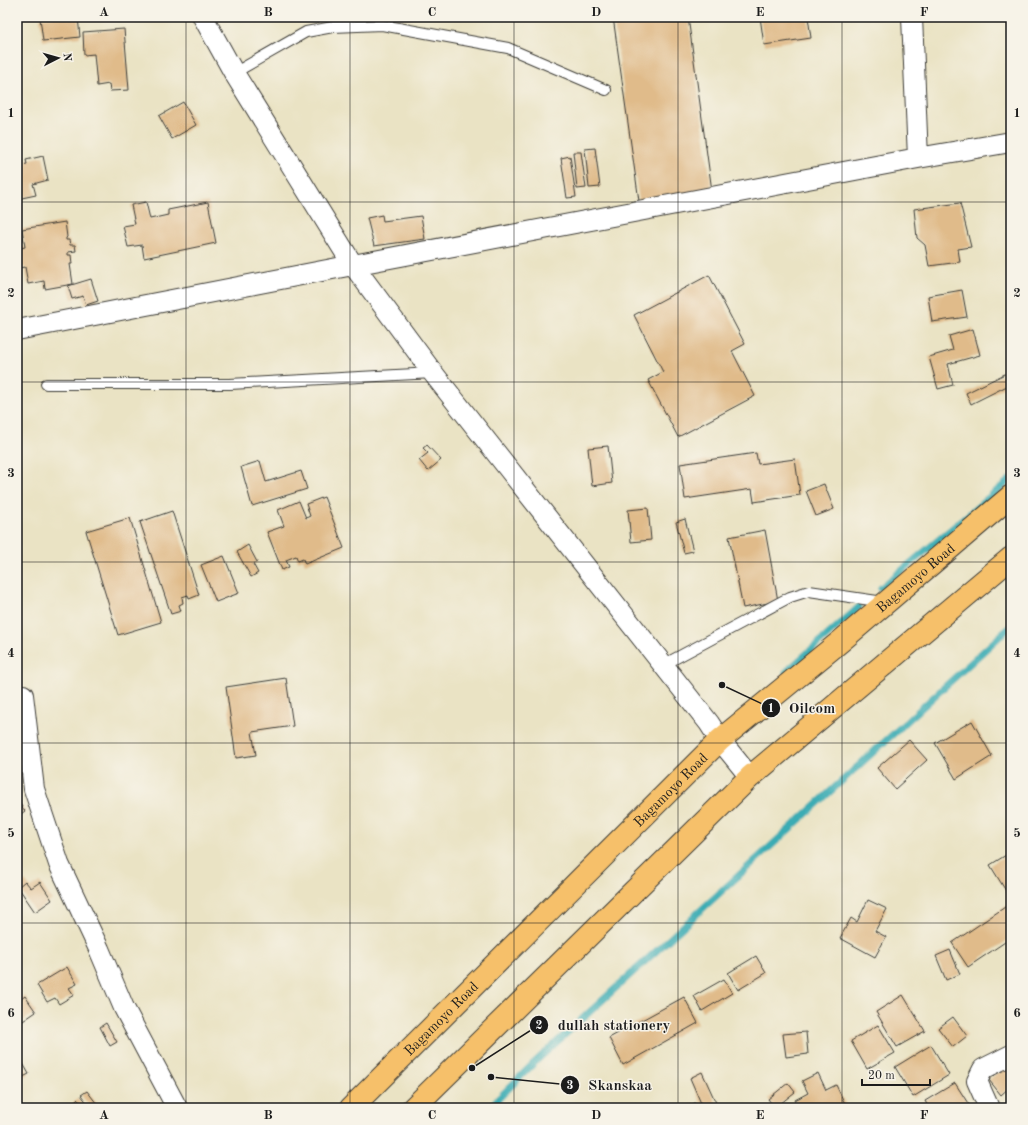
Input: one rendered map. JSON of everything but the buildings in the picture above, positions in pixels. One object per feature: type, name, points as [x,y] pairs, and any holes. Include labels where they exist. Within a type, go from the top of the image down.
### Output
[{"type":"highway","name":"Bagamoyo Road","points":[[351,1108],[720,740],[886,603],[1011,496]]},
{"type":"highway","points":[[413,1108],[750,778],[1011,558]]},
{"type":"street","points":[[203,17],[234,73],[353,265],[433,373],[709,723],[720,740],[750,778]]},
{"type":"street","points":[[912,17],[918,158]]},
{"type":"street","points":[[17,330],[918,158],[1011,142]]},
{"type":"street","points":[[23,695],[34,789],[59,864],[99,949],[124,1008],[177,1108]]},
{"type":"street","points":[[989,1108],[977,1081],[982,1069],[1011,1055]]},
{"type":"lane","points":[[234,73],[306,32],[333,27],[382,25],[508,48],[606,90]]},
{"type":"lane","points":[[46,384],[230,384],[433,373]]},
{"type":"lane","points":[[663,665],[790,597],[809,591],[886,603]]},
{"type":"waterway","points":[[881,588],[1011,479]]},
{"type":"waterway","points":[[786,672],[859,607]]},
{"type":"waterway","points":[[489,1108],[534,1063],[1011,626]]},
{"type":"place","name":"Oilcom","points":[[722,685]]},
{"type":"place","name":"dullah stationery","points":[[472,1068]]},
{"type":"place","name":"Skanskaa","points":[[491,1077]]}]
